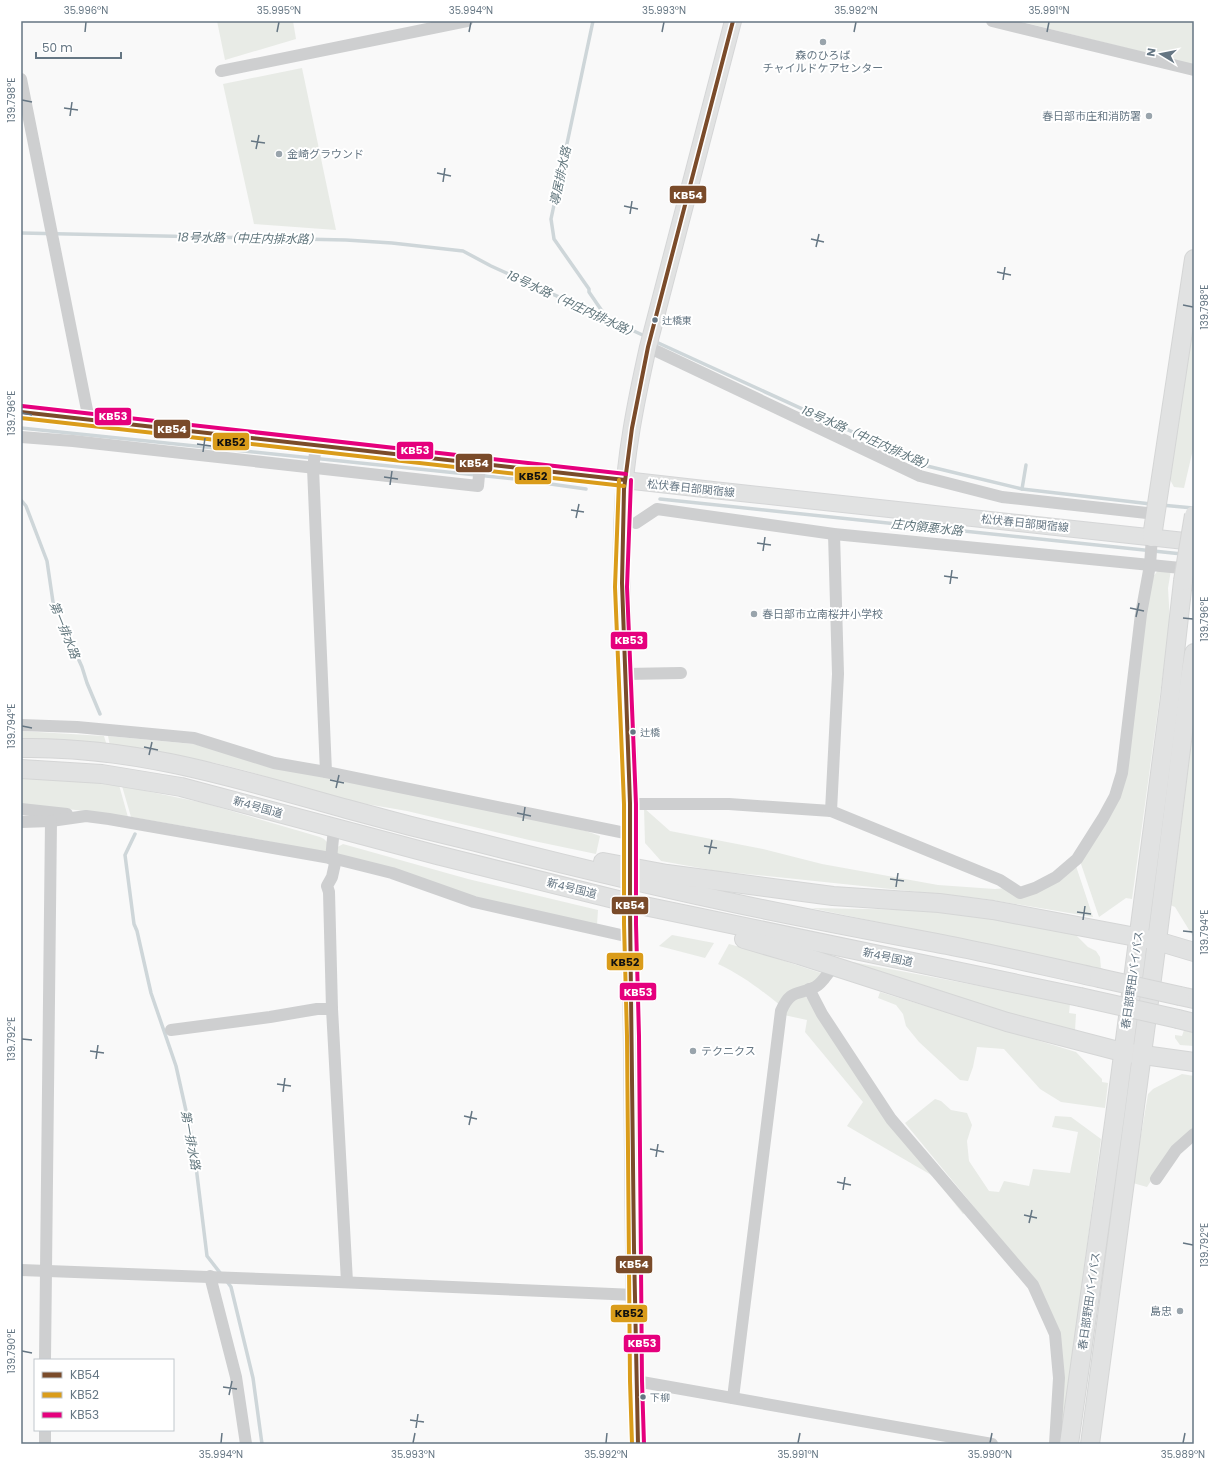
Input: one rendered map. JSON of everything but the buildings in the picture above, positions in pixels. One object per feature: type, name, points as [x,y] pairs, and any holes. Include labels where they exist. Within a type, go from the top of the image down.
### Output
[{"type":"highway","points":[[1152,540],[1194,259]]},
{"type":"highway","name":"春日部野田バイパス","points":[[1069,1444],[1170,697],[1189,575],[1194,515]]},
{"type":"highway","name":"春日部野田バイパス","points":[[1090,1444],[1194,653]]},
{"type":"highway","name":"新4号国道","points":[[21,748],[93,751],[175,763],[217,772],[348,809],[400,815],[583,858],[727,902],[945,945],[1187,997]]},
{"type":"highway","name":"新4号国道","points":[[21,769],[102,774],[181,787],[444,857],[630,903],[1080,997],[1186,1021]]},
{"type":"highway","points":[[630,873],[667,874],[832,896],[968,906],[1025,915],[1157,941],[1194,952]]},
{"type":"highway","points":[[630,903],[668,922],[759,943],[1007,1022],[1122,1052],[1194,1062]]},
{"type":"main road","points":[[638,1444],[630,937],[630,804],[621,587],[622,511],[627,452],[648,347],[733,21]]},
{"type":"main road","name":"松伏春日部関宿線","points":[[21,412],[315,449],[479,473],[625,480],[1152,540],[1194,542]]},
{"type":"street","points":[[221,71],[467,21]]},
{"type":"street","points":[[992,21],[1194,70]]},
{"type":"street","points":[[21,80],[89,420]]},
{"type":"street","points":[[648,347],[920,476],[1002,497],[1157,507]]},
{"type":"street","points":[[21,437],[73,440],[314,466],[478,486],[479,473]]},
{"type":"street","points":[[315,449],[314,466],[326,772]]},
{"type":"street","points":[[636,523],[657,509],[834,534],[1150,561],[1189,575]]},
{"type":"street","points":[[831,811],[838,674],[834,534]]},
{"type":"street","points":[[630,804],[729,804],[831,811],[1000,880],[1020,892],[1035,888],[1056,877],[1077,859],[1115,796],[1124,758],[1141,614],[1152,540]]},
{"type":"street","points":[[625,674],[681,673]]},
{"type":"street","points":[[21,725],[77,727],[194,738],[274,762],[630,834]]},
{"type":"street","points":[[21,809],[109,819],[333,859],[392,873],[474,902],[630,937]]},
{"type":"street","points":[[21,822],[51,821],[86,816]]},
{"type":"street","points":[[45,1359],[51,821]]},
{"type":"street","points":[[334,828],[332,877],[327,886],[329,892],[332,1009],[347,1282]]},
{"type":"street","points":[[733,1398],[781,1011],[790,996],[816,987],[834,966]]},
{"type":"street","points":[[809,989],[822,1014],[891,1119],[1033,1285],[1055,1334],[1059,1378],[1055,1444]]},
{"type":"street","points":[[171,1030],[318,1009],[332,1009]]},
{"type":"street","points":[[1156,1179],[1176,1150],[1194,1134]]},
{"type":"street","points":[[21,1270],[210,1276],[635,1295]]},
{"type":"street","points":[[210,1276],[236,1377],[246,1444]]},
{"type":"street","points":[[636,1381],[992,1444]]},
{"type":"street","points":[[45,1431],[45,1444]]},
{"type":"shaded area","points":[[217,21],[293,21],[296,39],[225,60]]},
{"type":"shaded area","points":[[1018,21],[1194,21],[1194,65]]},
{"type":"shaded area","name":"金崎グラウンド","points":[[302,68],[336,230],[254,224],[223,84]]},
{"type":"shaded area","points":[[1194,294],[1194,445],[1184,488],[1174,487],[1168,476]]},
{"type":"shaded area","points":[[1160,568],[1171,570],[1168,588],[1170,622],[1132,899],[1126,898],[1099,917],[1081,864],[1082,858],[1112,809],[1151,579]]},
{"type":"shaded area","points":[[1194,713],[1194,938],[1175,907],[1170,905]]},
{"type":"shaded area","points":[[21,731],[104,736],[107,746],[21,741]]},
{"type":"shaded area","points":[[108,736],[193,744],[586,831],[600,836],[596,854],[529,840],[407,811],[343,800],[247,771],[215,763],[141,749],[110,746]]},
{"type":"shaded area","points":[[21,778],[97,782],[119,785],[128,817],[21,804]]},
{"type":"shaded area","points":[[122,786],[204,803],[320,837],[328,843],[327,853],[131,817]]},
{"type":"shaded area","points":[[644,808],[670,831],[763,849],[822,864],[938,885],[995,889],[1007,888],[1020,896],[1076,866],[1093,917],[986,899],[717,871],[661,861],[645,843]]},
{"type":"shaded area","points":[[343,844],[468,879],[598,910],[597,925],[482,899],[335,855],[334,849]]},
{"type":"shaded area","points":[[811,908],[923,910],[978,914],[1055,930],[1076,935],[1088,947],[1096,951],[1100,957],[1101,969]]},
{"type":"shaded area","points":[[672,935],[714,943],[705,958],[659,946]]},
{"type":"shaded area","points":[[729,944],[824,974],[781,1006],[743,978],[718,964]]},
{"type":"shaded area","points":[[853,962],[1070,1004],[1069,1013],[1076,1014],[1075,1031],[986,1008],[853,964]]},
{"type":"shaded area","points":[[880,992],[1076,1052],[1102,1079],[1102,1082],[1108,1083],[1105,1108],[1061,1102],[1040,1089],[1004,1049],[977,1047],[973,1067],[968,1081],[960,1080],[919,1042],[906,1026],[903,1014],[896,1005],[878,998]]},
{"type":"shaded area","points":[[803,993],[966,1212],[963,1214],[933,1176],[847,1126],[863,1102],[805,1032],[807,1020],[784,1015],[786,1007]]},
{"type":"shaded area","points":[[1184,1030],[1194,1033],[1194,1046],[1180,1045],[1175,1038],[1175,1035],[1182,1036]]},
{"type":"shaded area","points":[[1182,1074],[1194,1076],[1194,1130],[1158,1170],[1147,1187],[1133,1183],[1148,1094],[1153,1089]]},
{"type":"shaded area","points":[[935,1099],[941,1101],[951,1110],[967,1113],[972,1125],[967,1141],[969,1161],[989,1191],[999,1192],[1004,1181],[1029,1186],[1033,1169],[1070,1173],[1078,1132],[1052,1127],[1055,1116],[1071,1117],[1101,1139],[1062,1436],[1059,1369],[1041,1304],[984,1219],[905,1123]]},
{"type":"waterway","name":"導居排水路","points":[[593,21],[551,219],[554,239],[589,289],[589,292],[602,311],[604,318]]},
{"type":"waterway","name":"18号水路（中庄内排水路）","points":[[21,233],[346,240],[392,243],[463,251],[491,266],[647,337]]},
{"type":"waterway","name":"18号水路（中庄内排水路）","points":[[654,341],[927,466],[1022,489],[1151,504]]},
{"type":"waterway","name":"庄内領悪水路","points":[[21,428],[515,479],[586,489]]},
{"type":"waterway","points":[[1022,489],[1026,465]]},
{"type":"waterway","name":"庄内領悪水路","points":[[660,499],[1182,554]]},
{"type":"waterway","name":"第一排水路","points":[[21,500],[26,506],[47,561],[53,602],[82,667],[100,714]]},
{"type":"waterway","name":"18号水路（中庄内排水路）","points":[[1161,505],[1193,508]]},
{"type":"waterway","name":"第一排水路","points":[[135,834],[125,855],[134,924],[137,931],[151,993],[176,1066],[193,1142],[207,1256],[221,1274]]},
{"type":"waterway","name":"第一排水路","points":[[226,1280],[231,1287],[253,1378],[262,1444]]},
{"type":"transit line","name":"KB54","points":[[638,1444],[634,1249],[630,803],[622,583],[624,489],[632,428],[648,347],[733,21]]},
{"type":"transit line","name":"KB53","points":[[22,406],[626,474]]},
{"type":"transit line","name":"KB54","points":[[21,412],[625,480]]},
{"type":"transit line","name":"KB52","points":[[21,418],[624,486]]},
{"type":"transit line","name":"KB52","points":[[619,480],[615,587],[624,804],[624,924],[627,1036],[630,1381],[632,1444]]},
{"type":"transit line","name":"KB53","points":[[631,480],[627,587],[636,804],[636,924],[639,1036],[642,1381],[644,1444]]},
{"type":"place","name":"森のひろば チャイルドケアセンター","points":[[823,42]]},
{"type":"place","name":"春日部市庄和消防署","points":[[1149,116]]},
{"type":"place","name":"金崎グラウンド","points":[[279,154]]},
{"type":"place","name":"辻橋東","points":[[655,320]]},
{"type":"place","name":"春日部市立南桜井小学校","points":[[754,614]]},
{"type":"place","name":"辻橋","points":[[633,732]]},
{"type":"place","name":"テクニクス","points":[[693,1051]]},
{"type":"place","name":"島忠","points":[[1180,1311]]},
{"type":"place","name":"下柳","points":[[643,1397]]}]
